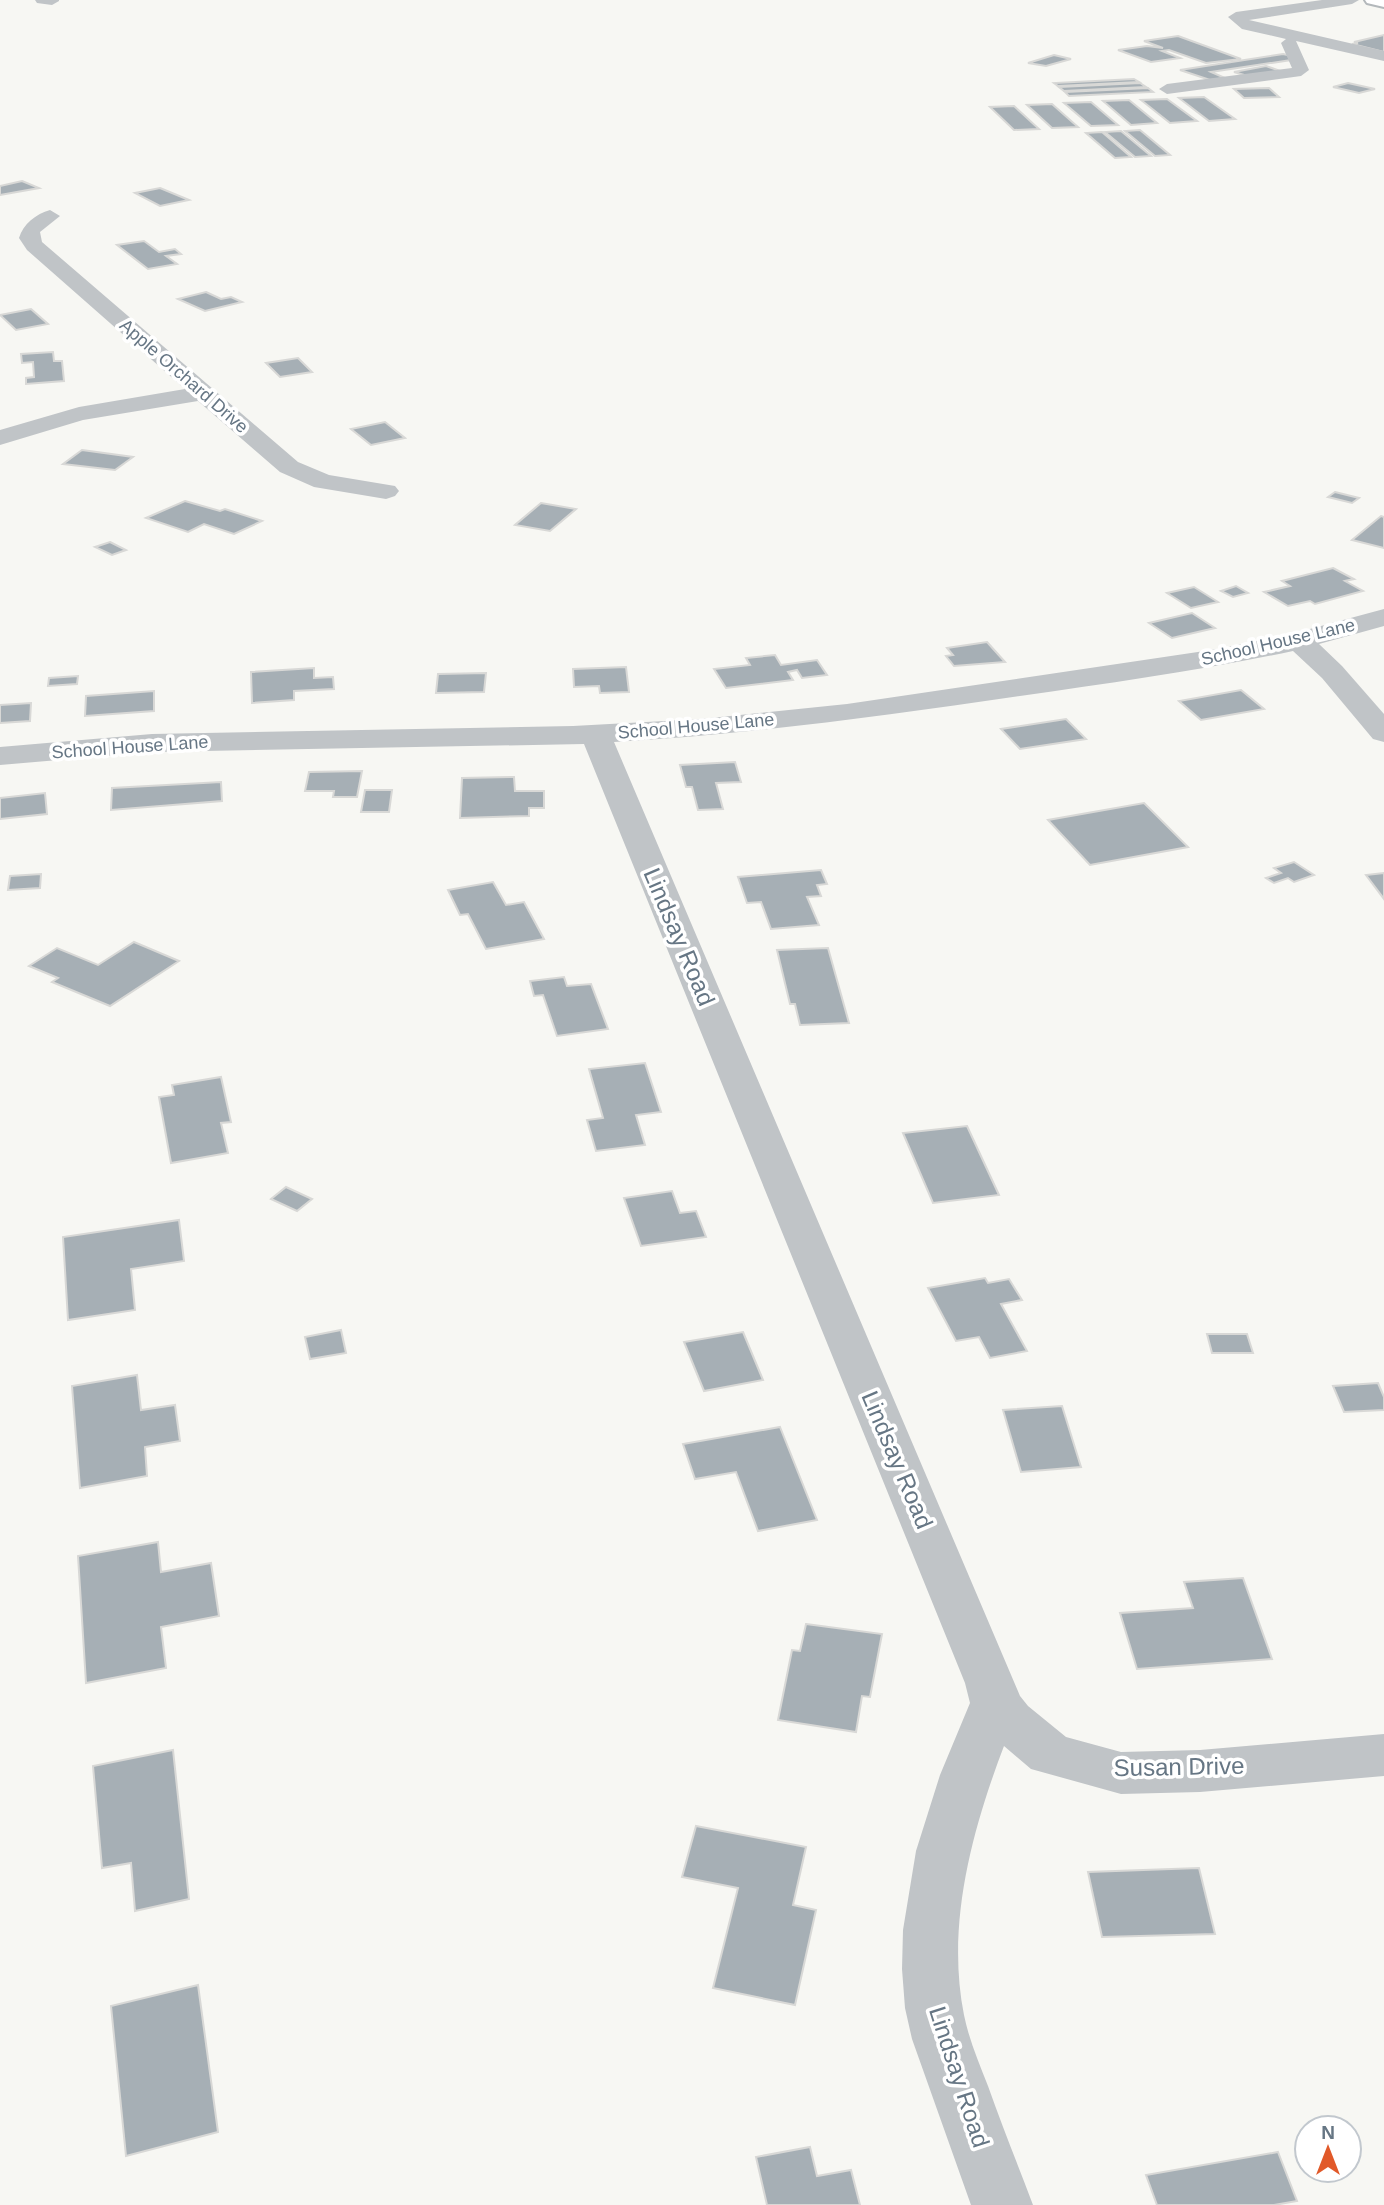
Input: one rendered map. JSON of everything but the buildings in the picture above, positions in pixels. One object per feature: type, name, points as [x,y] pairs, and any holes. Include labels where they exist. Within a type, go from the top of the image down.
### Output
[{"type":"main road","points":[[1372,0],[1384,3]]},
{"type":"street","points":[[42,0],[52,1]]},
{"type":"street","points":[[1317,23],[1264,35],[1236,17],[1352,0]]},
{"type":"street","points":[[1297,42],[1347,26],[1302,8]]},
{"type":"street","points":[[1228,32],[1264,35],[1297,42],[1322,41],[1384,56]]},
{"type":"street","points":[[1167,89],[1301,71],[1297,42]]},
{"type":"street","name":"Apple Orchard Drive","points":[[50,216],[31,230],[29,238],[34,246],[289,467],[303,476],[351,488],[386,491]]},
{"type":"street","points":[[0,438],[79,414],[202,393]]},
{"type":"street","name":"School House Lane","points":[[0,756],[192,742],[595,734],[847,713],[1218,658],[1299,641],[1384,617]]},
{"type":"street","points":[[1299,641],[1332,672],[1384,733]]},
{"type":"street","name":"Lindsay Road","points":[[595,734],[991,1682],[996,1703],[972,1754],[947,1839],[935,1906],[930,1970],[934,2010],[944,2048],[1002,2205]]},
{"type":"street","name":"Susan Drive","points":[[996,1703],[1010,1721],[1050,1754],[1121,1773],[1199,1771],[1384,1755]]}]
